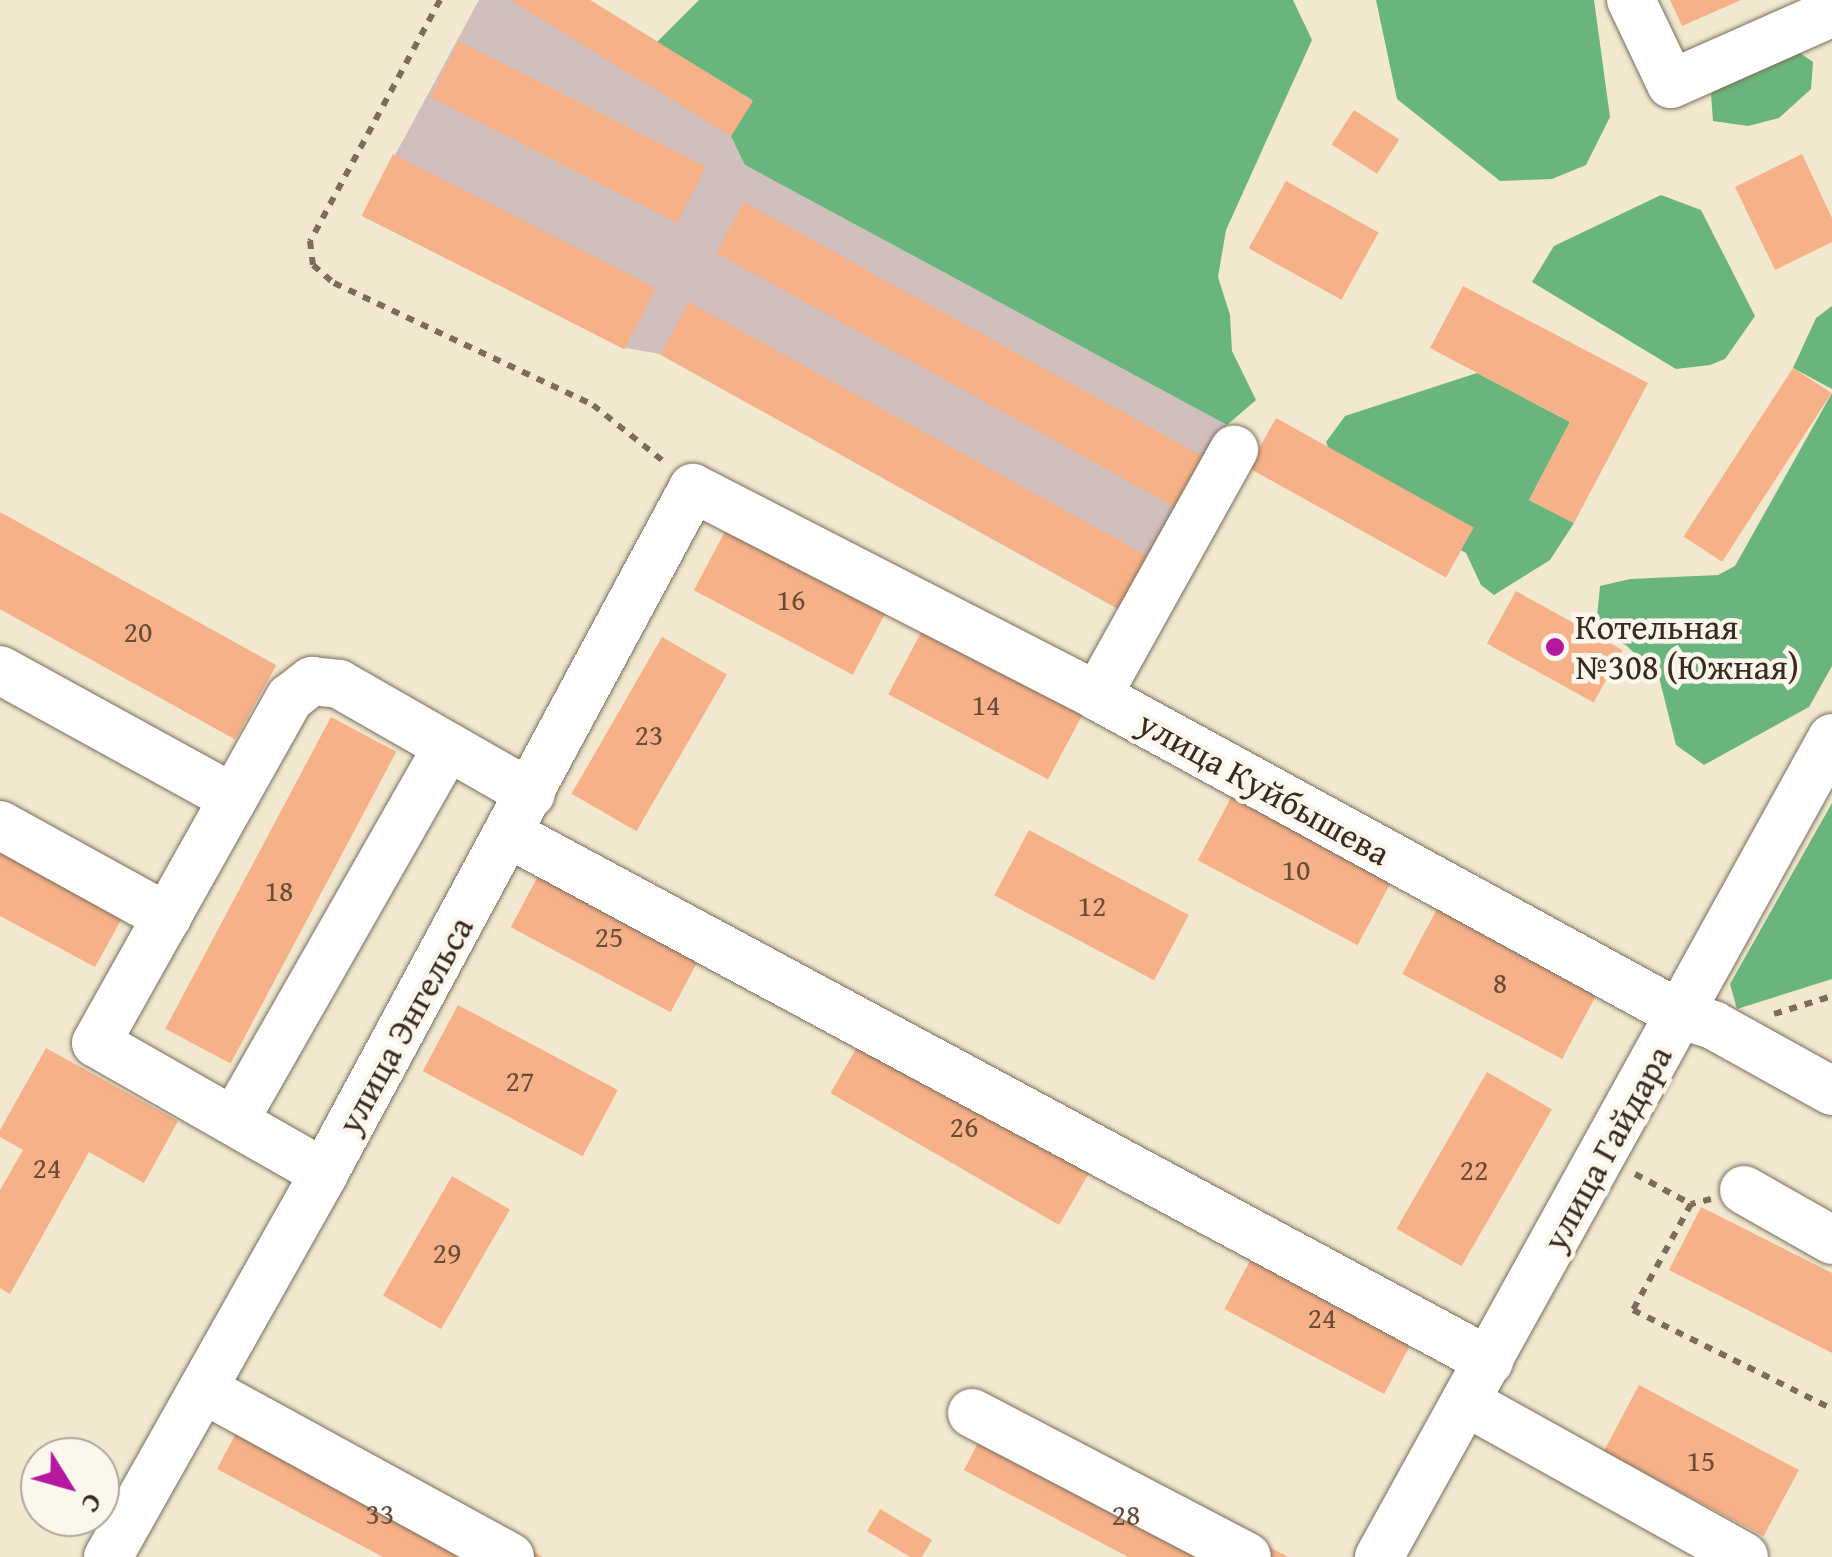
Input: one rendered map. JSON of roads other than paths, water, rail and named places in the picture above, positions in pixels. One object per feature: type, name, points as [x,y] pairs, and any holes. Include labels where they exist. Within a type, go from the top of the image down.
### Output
[{"type":"street","points":[[1631,0],[1671,84],[1829,14],[1832,8]]},
{"type":"street","points":[[1097,696],[1234,450]]},
{"type":"street","name":"улица Куйбышева","points":[[694,488],[1097,696],[1680,1015],[1712,1025],[1832,1091]]},
{"type":"street","name":"улица Энгельса","points":[[108,1557],[324,1174],[694,488]]},
{"type":"street","points":[[0,670],[233,798]]},
{"type":"street","points":[[324,1174],[96,1043],[290,698],[312,681],[339,684],[447,747],[520,814],[1478,1382],[1744,1557]]},
{"type":"street","name":"улица Гайдара","points":[[1379,1557],[1832,738]]},
{"type":"street","points":[[234,1121],[447,747]]},
{"type":"street","points":[[0,825],[167,917]]},
{"type":"street","points":[[1744,1190],[1832,1240]]},
{"type":"street","points":[[203,1389],[510,1557]]},
{"type":"street","points":[[972,1413],[1247,1557]]},
{"type":"place","name":"Котельная №308 (Южная)","points":[[1555,647]]}]
